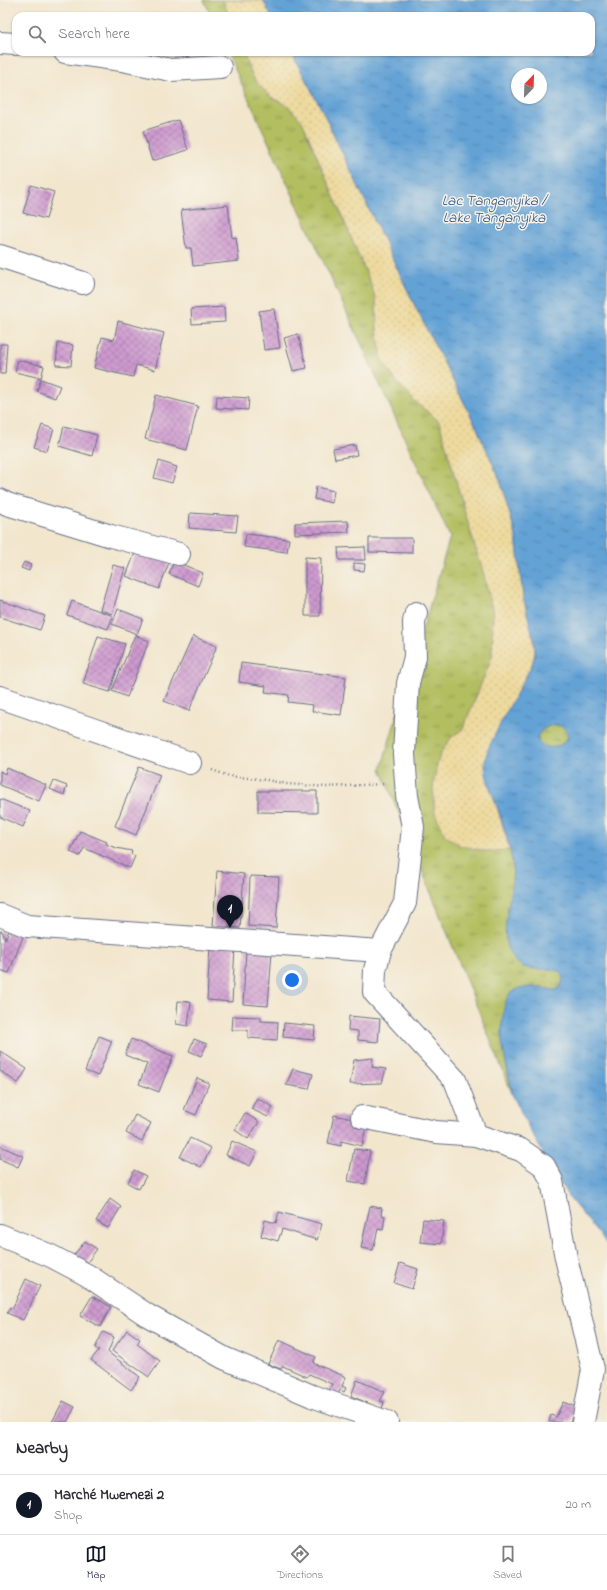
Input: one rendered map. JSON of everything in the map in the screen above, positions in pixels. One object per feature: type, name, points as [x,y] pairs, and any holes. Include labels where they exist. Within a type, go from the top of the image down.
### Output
[{"type":"street","points":[[0,43],[12,44]]},
{"type":"street","points":[[94,56],[171,70],[220,67]]},
{"type":"street","points":[[0,256],[83,283]]},
{"type":"street","points":[[0,500],[7,504],[111,536],[179,554]]},
{"type":"street","points":[[416,613],[414,622],[415,657],[408,683],[404,754],[407,796],[414,827],[405,903],[380,951],[375,970],[374,992],[455,1080],[476,1135]]},
{"type":"street","points":[[0,697],[190,763]]},
{"type":"street","points":[[0,915],[27,926],[380,951]]},
{"type":"street","points":[[362,1117],[436,1132],[476,1135],[521,1150],[544,1166],[552,1181],[566,1258],[593,1369],[583,1422]]},
{"type":"street","points":[[0,1236],[51,1256],[87,1275],[147,1316],[224,1358],[312,1396],[387,1422]]},
{"type":"path","points":[[190,763],[229,776],[267,780],[287,784],[327,787],[406,783]]},
{"type":"green space","points":[[204,0],[223,0],[228,12],[209,12]]},
{"type":"green space","points":[[229,56],[244,56],[250,71],[271,97],[288,106],[302,121],[370,282],[376,300],[377,329],[382,360],[395,380],[415,402],[439,421],[482,567],[493,613],[492,657],[463,729],[452,737],[486,851],[510,850],[513,868],[511,889],[555,969],[561,972],[563,979],[560,987],[555,990],[533,987],[510,993],[505,1006],[502,1031],[505,1057],[513,1096],[381,769],[450,537]]},
{"type":"green space","points":[[555,724],[564,728],[568,737],[562,744],[554,747],[547,747],[541,744],[538,740],[538,735],[544,729]]},
{"type":"sand","points":[[223,0],[263,0],[269,12],[228,12]]},
{"type":"sand","points":[[244,56],[293,56],[322,110],[416,308],[476,426],[500,480],[516,536],[523,597],[534,640],[535,653],[532,664],[495,735],[489,786],[510,850],[486,851],[461,846],[445,835],[435,813],[433,787],[437,765],[441,752],[452,737],[463,729],[492,657],[493,613],[482,567],[439,421],[415,402],[395,380],[382,360],[377,329],[376,300],[370,282],[302,121],[288,106],[271,97],[256,82]]},
{"type":"water","name":"Lac Tanganyika / Lake Tanganyika","points":[[263,0],[607,0],[607,1245],[569,1198],[531,1132],[513,1096],[502,1044],[502,1023],[505,1003],[510,993],[519,988],[533,987],[555,990],[560,987],[563,979],[561,972],[523,967],[512,957],[507,948],[506,926],[513,868],[506,835],[485,768],[486,756],[489,747],[532,665],[535,654],[534,640],[523,597],[516,536],[500,480],[476,426],[416,308],[322,110],[293,56],[595,56],[595,12],[269,12]],"holes":[[[555,724],[563,727],[568,732],[568,737],[562,744],[554,747],[547,747],[541,744],[538,740],[538,735],[544,729]]]},
{"type":"building","points":[[178,120],[188,150],[152,161],[143,131]]},
{"type":"building","points":[[31,185],[54,192],[46,219],[23,213]]},
{"type":"building","points":[[228,205],[232,238],[236,237],[239,261],[193,266],[191,248],[186,248],[181,210]]},
{"type":"building","points":[[224,307],[225,322],[192,324],[191,309]]},
{"type":"building","points":[[274,309],[280,348],[264,350],[259,311]]},
{"type":"building","points":[[118,321],[164,333],[155,370],[136,365],[133,377],[94,368],[102,337],[114,340]]},
{"type":"building","points":[[298,334],[307,368],[293,371],[284,338]]},
{"type":"building","points":[[58,343],[73,345],[71,366],[56,365]]},
{"type":"building","points":[[0,344],[7,344],[5,374],[0,374]]},
{"type":"building","points":[[18,360],[44,366],[41,378],[15,372]]},
{"type":"building","points":[[41,379],[60,386],[55,398],[37,391]]},
{"type":"building","points":[[156,395],[198,406],[187,450],[145,439]]},
{"type":"building","points":[[217,396],[249,398],[248,410],[216,408]]},
{"type":"building","points":[[42,425],[54,429],[47,451],[34,447]]},
{"type":"building","points":[[64,426],[97,435],[92,456],[59,446]]},
{"type":"building","points":[[355,445],[357,455],[335,459],[333,449]]},
{"type":"building","points":[[159,461],[177,467],[172,483],[154,478]]},
{"type":"building","points":[[316,487],[334,491],[332,503],[314,499]]},
{"type":"building","points":[[190,513],[238,516],[236,532],[189,528]]},
{"type":"building","points":[[348,521],[349,532],[295,534],[295,523]]},
{"type":"building","points":[[246,534],[289,539],[287,552],[244,547]]},
{"type":"building","points":[[369,538],[412,538],[412,553],[369,552]]},
{"type":"building","points":[[365,547],[366,560],[339,560],[338,548]]},
{"type":"building","points":[[137,548],[170,560],[159,589],[126,576]]},
{"type":"building","points":[[305,557],[321,558],[320,616],[305,616]]},
{"type":"building","points":[[174,561],[203,573],[198,586],[169,574]]},
{"type":"building","points":[[24,562],[31,565],[29,571],[21,568]]},
{"type":"building","points":[[354,563],[365,564],[364,571],[354,570]]},
{"type":"building","points":[[113,565],[125,568],[112,614],[100,610]]},
{"type":"building","points":[[0,600],[45,616],[40,630],[0,617]]},
{"type":"building","points":[[72,601],[113,616],[108,629],[67,615]]},
{"type":"building","points":[[118,609],[143,619],[137,634],[112,624]]},
{"type":"building","points":[[135,635],[149,641],[127,697],[112,691]]},
{"type":"building","points":[[98,636],[125,644],[110,692],[83,684]]},
{"type":"building","points":[[193,636],[217,646],[189,711],[164,701]]},
{"type":"building","points":[[241,663],[346,677],[341,715],[312,711],[313,705],[288,702],[289,695],[265,692],[266,686],[239,682]]},
{"type":"building","points":[[139,767],[160,775],[136,835],[115,826]]},
{"type":"building","points":[[7,768],[46,785],[39,801],[0,785],[0,771],[5,774]]},
{"type":"building","points":[[54,781],[67,786],[64,795],[50,789]]},
{"type":"building","points":[[258,791],[317,791],[317,813],[258,812]]},
{"type":"building","points":[[0,799],[30,811],[23,827],[0,817]]},
{"type":"building","points":[[80,831],[107,842],[106,844],[116,848],[132,851],[131,854],[135,856],[130,868],[84,848],[80,856],[70,852]]},
{"type":"building","points":[[217,871],[244,874],[240,928],[213,926]]},
{"type":"building","points":[[250,876],[279,877],[276,928],[248,926]]},
{"type":"building","points":[[10,929],[24,934],[9,973],[0,970],[0,931],[2,931],[5,939]]},
{"type":"building","points":[[210,945],[235,947],[232,1002],[207,1000]]},
{"type":"building","points":[[246,949],[272,951],[268,1006],[243,1004]]},
{"type":"building","points":[[178,1001],[191,1002],[188,1026],[176,1024]]},
{"type":"building","points":[[233,1016],[261,1017],[261,1021],[278,1022],[277,1040],[248,1038],[248,1030],[232,1030]]},
{"type":"building","points":[[349,1016],[380,1019],[378,1042],[358,1040],[358,1031],[348,1030]]},
{"type":"building","points":[[284,1023],[315,1026],[314,1040],[283,1037]]},
{"type":"building","points":[[99,1036],[112,1041],[98,1076],[85,1071]]},
{"type":"building","points":[[131,1039],[173,1056],[159,1092],[139,1084],[147,1064],[125,1055]]},
{"type":"building","points":[[194,1039],[207,1044],[201,1056],[189,1051]]},
{"type":"building","points":[[0,1051],[27,1069],[18,1083],[0,1071]]},
{"type":"building","points":[[373,1058],[372,1067],[386,1069],[382,1083],[350,1084],[354,1060]]},
{"type":"building","points":[[293,1069],[313,1074],[309,1089],[286,1085]]},
{"type":"building","points":[[197,1078],[209,1083],[196,1115],[184,1110]]},
{"type":"building","points":[[257,1098],[273,1107],[268,1117],[251,1109]]},
{"type":"building","points":[[245,1113],[259,1122],[248,1139],[235,1130]]},
{"type":"building","points":[[135,1115],[151,1123],[142,1141],[126,1133]]},
{"type":"building","points":[[334,1115],[367,1122],[362,1146],[341,1141],[341,1146],[328,1143]]},
{"type":"building","points":[[190,1138],[211,1148],[201,1167],[180,1157]]},
{"type":"building","points":[[232,1141],[257,1152],[250,1166],[226,1155]]},
{"type":"building","points":[[0,1146],[23,1156],[18,1167],[0,1159]]},
{"type":"building","points":[[354,1149],[370,1151],[365,1184],[348,1181]]},
{"type":"building","points":[[134,1170],[146,1176],[139,1189],[128,1183]]},
{"type":"building","points":[[110,1199],[121,1207],[108,1228],[96,1221]]},
{"type":"building","points":[[370,1206],[382,1208],[381,1215],[385,1216],[383,1230],[378,1229],[373,1250],[361,1248]]},
{"type":"building","points":[[279,1212],[322,1224],[317,1240],[282,1229],[278,1241],[261,1236],[265,1220],[276,1223]]},
{"type":"building","points":[[423,1219],[444,1221],[441,1244],[420,1242]]},
{"type":"building","points":[[85,1241],[97,1249],[86,1264],[74,1255]]},
{"type":"building","points":[[400,1263],[418,1269],[412,1289],[394,1283]]},
{"type":"building","points":[[26,1279],[40,1286],[23,1320],[7,1313],[10,1307],[12,1309]]},
{"type":"building","points":[[92,1296],[111,1307],[100,1327],[80,1316]]},
{"type":"building","points":[[127,1330],[140,1339],[137,1344],[160,1361],[149,1377],[112,1351]]},
{"type":"building","points":[[103,1332],[114,1337],[108,1352],[140,1377],[131,1390],[91,1360],[99,1350],[95,1348]]},
{"type":"building","points":[[279,1340],[316,1357],[313,1363],[346,1377],[342,1386],[346,1388],[344,1392],[340,1390],[335,1400],[327,1396],[332,1384],[309,1374],[307,1377],[283,1366],[281,1369],[268,1364]]},
{"type":"building","points":[[357,1380],[385,1392],[380,1401],[384,1402],[382,1409],[351,1396]]},
{"type":"building","points":[[63,1401],[75,1407],[67,1422],[52,1422]]},
{"type":"building","points":[[563,1402],[576,1407],[570,1422],[549,1422],[551,1415],[556,1417]]},
{"type":"place","name":"Marché Mwemezi 2","points":[[230,928]]}]
